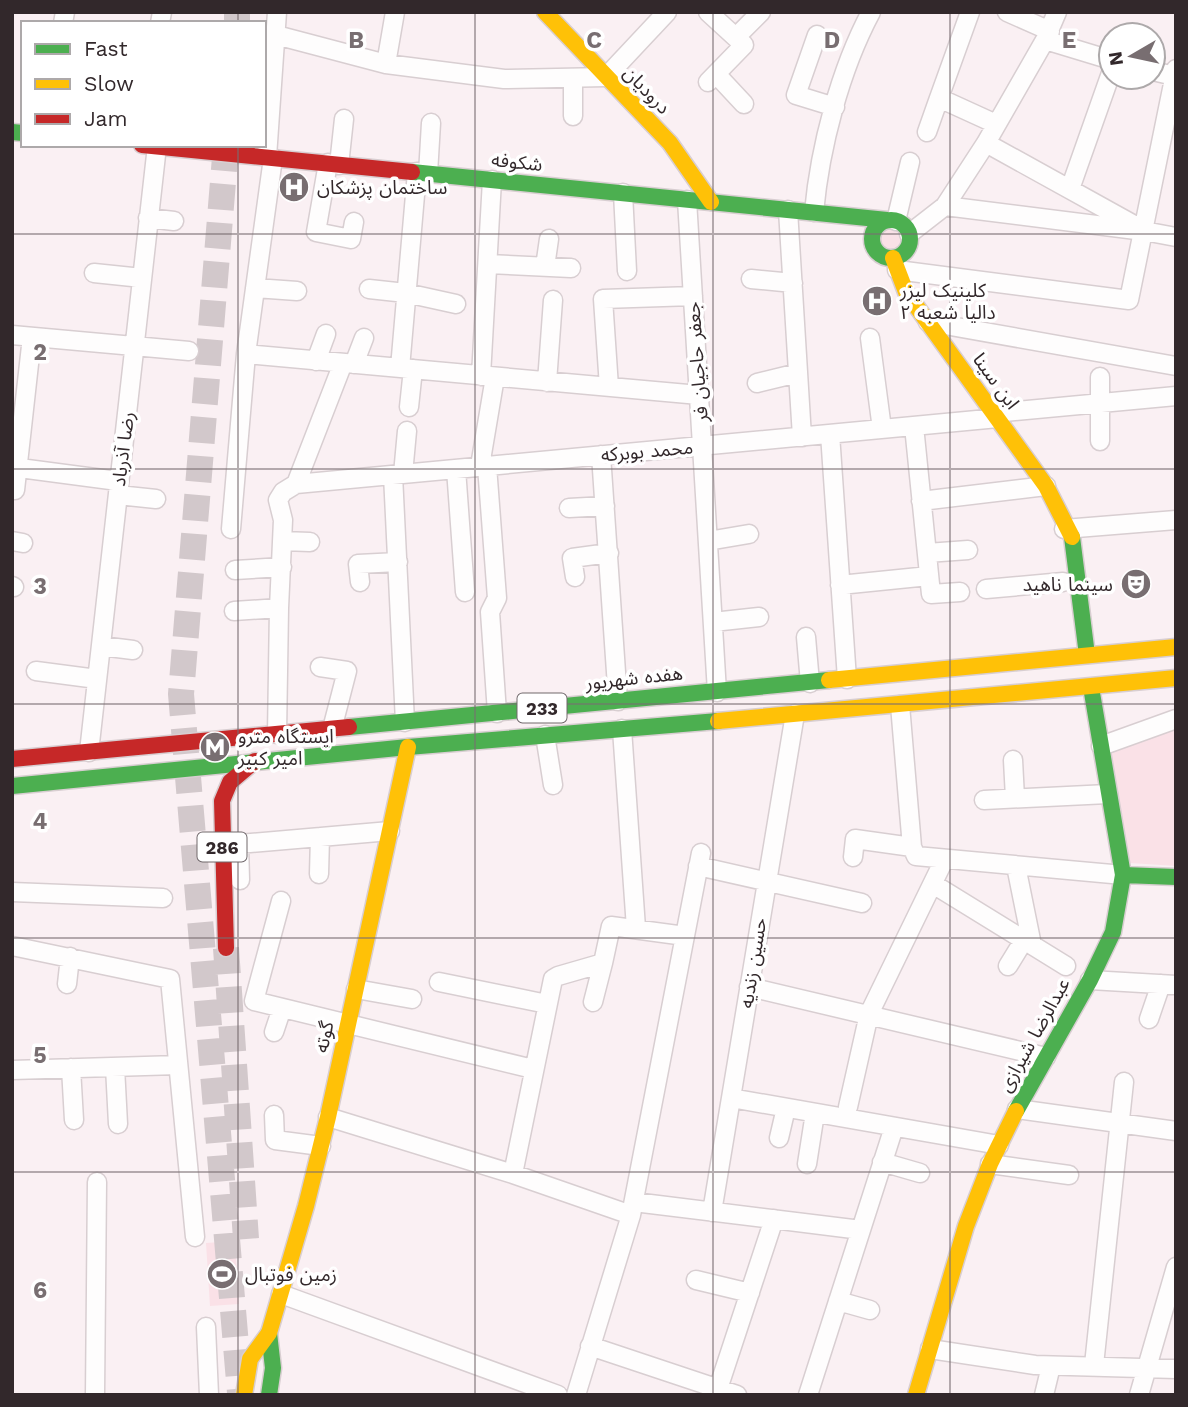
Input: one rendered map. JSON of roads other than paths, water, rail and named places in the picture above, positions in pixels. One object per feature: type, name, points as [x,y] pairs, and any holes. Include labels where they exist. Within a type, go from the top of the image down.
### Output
[{"type":"main road","name":"درودیان","points":[[545,12],[670,144],[711,202]]},
{"type":"main road","name":"شکوفه","points":[[167,147],[891,220]]},
{"type":"main road","points":[[891,220],[903,225],[909,234],[910,241],[895,264],[881,255],[873,245],[873,232],[881,223],[891,220]]},
{"type":"main road","name":"ابن سینا","points":[[895,264],[906,292],[1046,486],[1058,508],[1064,529],[1073,539],[1080,656]]},
{"type":"main road","name":"ابن سینا","points":[[1064,529],[1058,542],[1063,582],[1080,656]]},
{"type":"main road","name":"هفده شهریور","points":[[12,759],[1176,647]]},
{"type":"main road","points":[[1080,656],[1091,687]]},
{"type":"main road","name":"233","points":[[12,786],[255,761],[900,705],[1176,678]]},
{"type":"main road","name":"عبدالرضا شیرازی","points":[[916,1395],[965,1226],[990,1164],[1017,1109],[1090,980],[1113,932],[1122,875],[1091,687]]},
{"type":"main road","name":"گوته","points":[[244,1395],[250,1359],[268,1333],[281,1294],[321,1146],[408,747]]},
{"type":"main road","name":"286","points":[[226,948],[222,801],[231,779],[255,761]]},
{"type":"main road","points":[[1122,875],[1176,877]]},
{"type":"main road","name":"گوته","points":[[268,1333],[273,1368],[269,1395]]},
{"type":"street","points":[[231,529],[246,354],[270,157],[277,12]]},
{"type":"street","points":[[386,64],[396,12]]},
{"type":"street","points":[[276,35],[386,64],[504,79],[606,77],[667,12]]},
{"type":"street","points":[[708,12],[744,45],[712,78],[744,104]]},
{"type":"street","points":[[736,37],[761,12]]},
{"type":"street","points":[[814,212],[817,180],[835,107],[860,34],[871,12]]},
{"type":"street","points":[[927,132],[970,12]]},
{"type":"street","points":[[1007,12],[1048,36],[1097,55]]},
{"type":"street","points":[[909,234],[945,206],[986,143],[1048,36],[1057,12]]},
{"type":"street","points":[[817,35],[796,95],[835,107]]},
{"type":"street","points":[[895,264],[1129,300],[1173,100],[1175,73]]},
{"type":"street","points":[[573,78],[573,116]]},
{"type":"street","points":[[1070,190],[1105,91]]},
{"type":"street","points":[[939,98],[996,124]]},
{"type":"street","points":[[344,119],[316,232],[351,239],[354,222]]},
{"type":"street","points":[[409,407],[406,369],[407,293],[431,123]]},
{"type":"street","points":[[986,143],[1144,231]]},
{"type":"street","name":"رضا آذرباد","points":[[89,752],[157,147]]},
{"type":"street","points":[[891,220],[911,162]]},
{"type":"street","points":[[492,180],[484,466],[497,597],[490,612],[497,713]]},
{"type":"street","points":[[623,193],[627,271]]},
{"type":"street","name":"جعفر حاجیان فر","points":[[687,200],[717,692]]},
{"type":"street","points":[[945,206],[1176,237]]},
{"type":"street","points":[[788,210],[802,437]]},
{"type":"street","points":[[148,218],[174,221]]},
{"type":"street","points":[[545,267],[549,239]]},
{"type":"street","points":[[488,264],[571,268]]},
{"type":"street","points":[[94,273],[142,278]]},
{"type":"street","points":[[751,279],[793,283]]},
{"type":"street","points":[[255,288],[297,291]]},
{"type":"street","points":[[369,289],[407,293],[456,304]]},
{"type":"street","points":[[609,387],[603,299],[693,296]]},
{"type":"street","points":[[547,382],[553,300]]},
{"type":"street","points":[[928,322],[1176,366]]},
{"type":"street","points":[[316,361],[326,334]]},
{"type":"street","points":[[12,335],[189,351]]},
{"type":"street","points":[[15,490],[15,467],[32,337]]},
{"type":"street","points":[[277,734],[283,520],[278,500],[283,492],[296,484],[349,364],[364,338]]},
{"type":"street","points":[[870,338],[882,429]]},
{"type":"street","points":[[246,354],[699,395]]},
{"type":"street","points":[[757,383],[798,373]]},
{"type":"street","points":[[1100,377],[1100,441]]},
{"type":"street","name":"محمد بوبرکه","points":[[296,484],[914,426],[1100,402],[1176,396]]},
{"type":"street","points":[[914,426],[931,594],[960,592]]},
{"type":"street","points":[[405,722],[398,562],[398,474],[407,430]]},
{"type":"street","points":[[830,434],[847,679]]},
{"type":"street","points":[[601,455],[618,701]]},
{"type":"street","points":[[15,467],[118,488],[156,499]]},
{"type":"street","points":[[456,469],[465,592]]},
{"type":"street","points":[[921,501],[1046,486]]},
{"type":"street","points":[[569,508],[605,506]]},
{"type":"street","points":[[1064,529],[1176,520]]},
{"type":"street","points":[[708,541],[749,534]]},
{"type":"street","points":[[282,541],[310,542]]},
{"type":"street","points":[[927,553],[968,550]]},
{"type":"street","points":[[575,577],[572,558],[609,553]]},
{"type":"street","points":[[360,582],[358,564],[398,562]]},
{"type":"street","points":[[235,570],[282,567]]},
{"type":"street","points":[[840,585],[929,576]]},
{"type":"street","points":[[986,589],[1063,582]]},
{"type":"street","points":[[234,611],[279,608]]},
{"type":"street","points":[[713,622],[759,617]]},
{"type":"street","points":[[806,637],[810,683]]},
{"type":"street","points":[[101,646],[132,650]]},
{"type":"street","points":[[320,667],[347,671],[332,729]]},
{"type":"street","points":[[36,671],[97,679]]},
{"type":"street","points":[[900,705],[912,848],[916,856],[1122,875]]},
{"type":"street","name":"حسین زندیه","points":[[712,1212],[795,714]]},
{"type":"street","points":[[1101,746],[1176,719]]},
{"type":"street","points":[[622,729],[636,928]]},
{"type":"street","points":[[545,735],[553,785]]},
{"type":"street","points":[[1013,760],[1015,798]]},
{"type":"street","points":[[984,800],[1108,794]]},
{"type":"street","points":[[240,880],[239,844],[390,831]]},
{"type":"street","points":[[319,874],[320,837]]},
{"type":"street","points":[[853,857],[855,839],[912,848]]},
{"type":"street","points":[[576,1395],[632,1208],[699,859],[767,880],[862,903]]},
{"type":"street","points":[[848,1107],[869,1014],[944,860]]},
{"type":"street","points":[[1008,966],[1028,942],[1016,866]]},
{"type":"street","points":[[933,884],[1066,965]]},
{"type":"street","points":[[12,892],[163,898]]},
{"type":"street","points":[[281,901],[254,1001],[533,1069]]},
{"type":"street","points":[[593,1002],[611,926],[685,936]]},
{"type":"street","points":[[12,946],[170,979],[194,1237]]},
{"type":"street","points":[[67,984],[69,957]]},
{"type":"street","points":[[513,1174],[552,979],[603,963]]},
{"type":"street","points":[[1090,980],[1169,985],[1149,1019]]},
{"type":"street","points":[[439,982],[547,1004]]},
{"type":"street","points":[[750,986],[1046,1057]]},
{"type":"street","points":[[356,989],[412,999]]},
{"type":"street","points":[[274,1032],[282,1008]]},
{"type":"street","points":[[12,1070],[178,1065]]},
{"type":"street","points":[[115,1067],[118,1124]]},
{"type":"street","points":[[71,1068],[74,1119]]},
{"type":"street","points":[[1094,1365],[1124,1082]]},
{"type":"street","points":[[731,1098],[999,1145]]},
{"type":"street","points":[[779,1138],[786,1108]]},
{"type":"street","points":[[1017,1109],[1176,1131]]},
{"type":"street","points":[[807,1164],[815,1113]]},
{"type":"street","points":[[274,1115],[275,1140],[321,1146]]},
{"type":"street","points":[[328,1117],[632,1208],[712,1212],[860,1230]]},
{"type":"street","points":[[808,1395],[894,1127]]},
{"type":"street","points":[[882,1163],[920,1173]]},
{"type":"street","points":[[990,1164],[1069,1175]]},
{"type":"street","points":[[95,1395],[97,1182]]},
{"type":"street","points":[[717,1392],[774,1219]]},
{"type":"street","points":[[1139,1395],[1176,1267]]},
{"type":"street","points":[[696,1280],[750,1293]]},
{"type":"street","points":[[281,1294],[558,1395]]},
{"type":"street","points":[[838,1301],[870,1310]]},
{"type":"street","points":[[206,1326],[209,1395]]},
{"type":"street","points":[[590,1346],[717,1392],[737,1395]]},
{"type":"street","points":[[930,1349],[1051,1366],[1147,1366],[1176,1369]]},
{"type":"street","points":[[1044,1395],[1051,1366]]},
{"type":"tunnel","points":[[237,12],[237,21]]},
{"type":"tunnel","points":[[226,147],[181,694],[240,1393]]},
{"type":"tunnel","points":[[226,948],[246,1239]]},
{"type":"place","name":"ساختمان پزشکان","points":[[294,187]]},
{"type":"place","name":"کلینیک لیزر دالیا شعبه ۲","points":[[877,301]]},
{"type":"place","name":"سینما ناهید","points":[[1136,584]]},
{"type":"place","name":"ایستگاه مترو امیر کبیر","points":[[215,747]]},
{"type":"place","name":"زمین فوتبال","points":[[222,1274]]}]
